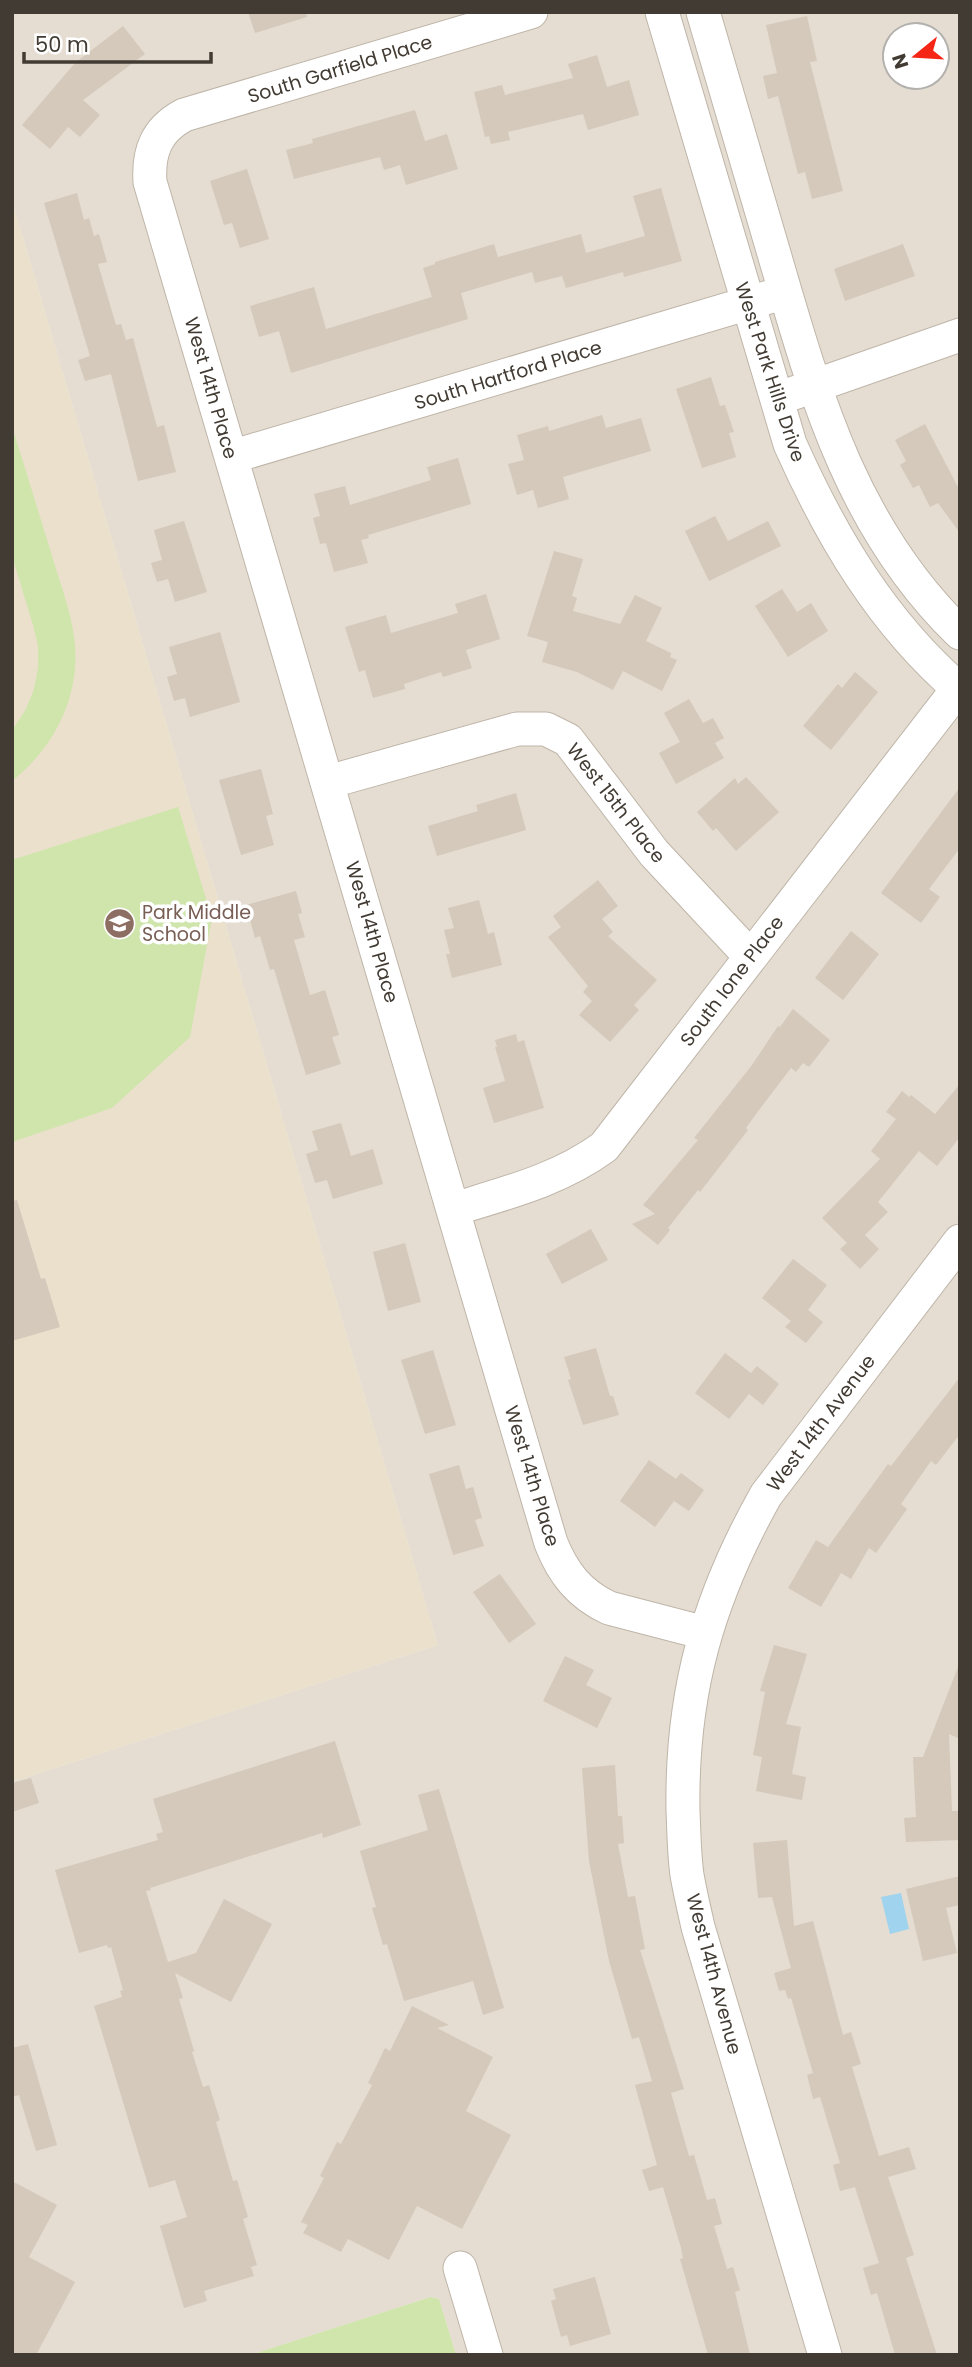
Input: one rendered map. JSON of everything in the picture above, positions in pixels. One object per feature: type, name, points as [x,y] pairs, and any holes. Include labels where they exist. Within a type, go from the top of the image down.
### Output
[{"type":"street","name":"South Garfield Place","points":[[156,139],[165,128],[184,115],[531,12]]},
{"type":"street","name":"West Park Hills Drive","points":[[662,12],[775,399],[790,444],[812,495],[837,540],[890,617],[922,654],[959,688]]},
{"type":"street","name":"West Park Hills Drive","points":[[703,12],[814,387],[832,437],[877,528],[916,585],[960,633]]},
{"type":"street","name":"West 14th Place","points":[[156,139],[151,152],[150,182],[559,1561],[581,1591],[596,1602],[622,1612],[705,1633]]},
{"type":"street","name":"South Hartford Place","points":[[231,457],[786,292]]},
{"type":"street","points":[[775,399],[960,335]]},
{"type":"street","name":"South Ione Place","points":[[454,1209],[562,1173],[604,1147],[959,688]]},
{"type":"street","name":"West 15th Place","points":[[328,782],[517,729],[535,727],[556,733],[576,748],[654,853],[750,956]]},
{"type":"street","name":"West 14th Avenue","points":[[825,2355],[702,1940],[687,1873],[682,1760],[690,1692],[705,1633],[726,1574],[744,1533],[766,1495],[960,1241]]},
{"type":"street","points":[[460,2268],[486,2355]]},
{"type":"shaded area","points":[[12,12],[960,12],[960,2355],[456,2355],[439,2299],[431,2297],[250,2355],[12,2355],[12,1782],[438,1645],[12,200]]},
{"type":"shaded area","name":"Park Middle School","points":[[12,200],[438,1645],[12,1782]]},
{"type":"green space","points":[[12,427],[67,603],[75,657],[70,698],[53,735],[28,767],[12,781],[12,731],[26,709],[34,689],[38,646],[12,556]]},
{"type":"green space","points":[[178,807],[212,918],[190,1037],[112,1108],[12,1142],[12,860]]},
{"type":"green space","points":[[431,2297],[439,2299],[456,2355],[250,2355]]},
{"type":"water","points":[[901,1893],[909,1929],[890,1934],[881,1897]]},
{"type":"building","points":[[248,12],[306,12],[307,17],[255,33]]},
{"type":"building","points":[[807,16],[817,61],[810,62],[843,191],[812,199],[805,172],[798,174],[778,96],[768,99],[763,76],[777,73],[766,25]]},
{"type":"building","points":[[123,26],[145,54],[83,100],[100,115],[80,137],[68,127],[50,149],[22,125],[75,63]]},
{"type":"building","points":[[597,55],[607,87],[629,80],[639,115],[588,130],[583,114],[508,132],[510,140],[491,144],[489,136],[485,137],[474,92],[502,85],[505,95],[573,78],[568,64]]},
{"type":"building","points":[[415,110],[425,141],[447,134],[458,169],[406,185],[400,165],[384,170],[380,157],[294,179],[286,150],[313,143],[312,139]]},
{"type":"building","points":[[247,169],[269,239],[240,248],[232,223],[224,225],[210,181]]},
{"type":"building","points":[[661,188],[682,261],[624,277],[623,272],[566,288],[562,276],[535,283],[532,272],[461,293],[468,319],[291,373],[279,331],[259,337],[250,306],[314,287],[326,329],[432,297],[423,268],[494,244],[498,257],[581,234],[586,253],[645,236],[633,196]]},
{"type":"building","points":[[77,193],[84,220],[89,218],[94,236],[99,234],[107,262],[98,264],[116,325],[121,324],[126,340],[133,338],[157,427],[164,425],[176,472],[138,481],[111,374],[85,381],[78,360],[90,356],[44,203]]},
{"type":"building","points":[[903,244],[915,276],[845,301],[834,269]]},
{"type":"building","points":[[711,377],[720,406],[725,405],[734,432],[729,433],[736,457],[702,468],[676,389]]},
{"type":"building","points":[[602,415],[606,428],[641,418],[651,451],[563,477],[569,499],[538,508],[533,490],[517,495],[508,464],[524,460],[517,435],[548,426],[549,431]]},
{"type":"building","points":[[925,424],[960,491],[960,533],[938,503],[930,507],[919,485],[913,488],[900,465],[906,461],[895,440]]},
{"type":"building","points":[[458,458],[471,504],[368,535],[369,538],[361,540],[368,563],[334,572],[326,543],[320,544],[313,518],[320,516],[314,494],[345,486],[350,505],[431,480],[427,467]]},
{"type":"building","points":[[715,516],[728,541],[768,521],[781,546],[709,581],[685,531]]},
{"type":"building","points":[[184,521],[207,592],[175,602],[168,579],[157,582],[151,563],[162,560],[154,530]]},
{"type":"building","points":[[554,551],[583,559],[572,596],[577,598],[573,611],[620,624],[635,595],[662,608],[646,641],[671,653],[670,657],[677,660],[662,691],[623,671],[613,690],[577,672],[542,662],[548,642],[527,636]]},
{"type":"building","points":[[782,589],[797,612],[811,603],[828,631],[788,657],[755,606]]},
{"type":"building","points":[[486,594],[500,639],[466,650],[472,668],[443,677],[441,672],[404,684],[405,689],[373,698],[365,670],[359,672],[345,627],[386,615],[391,633],[458,613],[455,604]]},
{"type":"building","points":[[220,632],[240,702],[190,717],[185,698],[174,701],[167,677],[177,674],[169,647]]},
{"type":"building","points":[[855,672],[878,692],[831,750],[803,726],[838,684],[842,688]]},
{"type":"building","points":[[689,699],[703,723],[713,718],[724,738],[715,743],[724,758],[676,784],[659,753],[680,742],[664,713]]},
{"type":"building","points":[[261,769],[273,814],[266,816],[274,845],[241,855],[219,780]]},
{"type":"building","points":[[746,777],[779,812],[736,851],[716,828],[713,831],[697,812],[735,778],[738,784]]},
{"type":"building","points":[[960,787],[960,848],[929,889],[940,897],[921,923],[881,893]]},
{"type":"building","points":[[516,793],[526,830],[437,856],[428,826],[478,811],[476,805]]},
{"type":"building","points":[[598,880],[618,906],[602,919],[613,932],[608,936],[657,980],[634,1005],[639,1010],[610,1042],[579,1015],[592,1001],[583,992],[588,986],[548,937],[561,927],[553,916]]},
{"type":"building","points":[[296,891],[302,913],[298,914],[305,937],[294,940],[310,995],[325,990],[339,1035],[332,1037],[341,1064],[306,1075],[274,969],[270,970],[260,936],[255,938],[246,905]]},
{"type":"building","points":[[479,900],[488,934],[494,932],[502,965],[452,978],[444,930],[454,928],[448,908]]},
{"type":"building","points":[[851,931],[879,954],[843,1000],[815,978]]},
{"type":"building","points":[[793,1009],[830,1040],[809,1067],[803,1063],[796,1072],[791,1068],[746,1128],[748,1130],[668,1228],[670,1230],[658,1245],[632,1224],[655,1214],[643,1205],[698,1140],[694,1138]]},
{"type":"building","points":[[516,1034],[518,1042],[524,1040],[544,1108],[494,1123],[483,1088],[505,1081],[495,1040]]},
{"type":"building","points":[[960,1084],[960,1137],[937,1166],[919,1151],[878,1202],[888,1212],[865,1235],[879,1249],[860,1269],[840,1249],[847,1243],[822,1218],[880,1159],[871,1151],[896,1119],[886,1112],[902,1091],[935,1114]]},
{"type":"building","points":[[341,1123],[351,1156],[373,1149],[383,1184],[333,1199],[327,1180],[315,1183],[306,1154],[318,1150],[312,1131]]},
{"type":"building","points":[[17,1200],[41,1279],[45,1278],[60,1327],[12,1341],[12,1201]]},
{"type":"building","points":[[591,1229],[608,1260],[562,1284],[546,1254]]},
{"type":"building","points":[[405,1243],[421,1302],[388,1311],[373,1252]]},
{"type":"building","points":[[793,1259],[827,1285],[808,1310],[823,1322],[806,1343],[785,1327],[791,1321],[762,1298]]},
{"type":"building","points":[[596,1348],[610,1396],[613,1396],[619,1415],[583,1425],[568,1380],[571,1379],[564,1357]]},
{"type":"building","points":[[433,1350],[456,1425],[425,1434],[401,1360]]},
{"type":"building","points":[[725,1353],[751,1373],[757,1366],[779,1384],[763,1405],[749,1394],[729,1419],[695,1393]]},
{"type":"building","points":[[960,1377],[960,1434],[936,1465],[931,1461],[901,1504],[907,1509],[876,1553],[869,1548],[851,1579],[841,1573],[821,1607],[788,1588],[816,1540],[828,1547],[888,1464],[891,1466]]},
{"type":"building","points":[[649,1460],[676,1479],[681,1473],[704,1490],[689,1511],[674,1501],[655,1527],[620,1501]]},
{"type":"building","points":[[459,1465],[466,1489],[473,1487],[482,1518],[475,1520],[484,1546],[453,1555],[429,1474]]},
{"type":"building","points":[[500,1574],[536,1624],[509,1643],[473,1592]]},
{"type":"building","points":[[774,1645],[807,1654],[786,1724],[801,1727],[792,1774],[806,1777],[802,1800],[756,1791],[762,1757],[753,1755],[765,1692],[760,1691]]},
{"type":"building","points":[[565,1656],[594,1670],[586,1685],[612,1698],[597,1728],[543,1701]]},
{"type":"building","points":[[958,1667],[960,1739],[949,1734],[952,1811],[960,1811],[960,1840],[906,1842],[904,1818],[916,1817],[913,1757],[923,1757]]},
{"type":"building","points":[[335,1741],[361,1825],[323,1838],[322,1833],[146,1891],[168,1962],[196,1953],[224,1899],[272,1924],[231,2002],[175,1973],[183,1998],[179,1999],[194,2051],[192,2052],[203,2087],[209,2085],[220,2120],[216,2122],[233,2181],[237,2180],[248,2217],[243,2219],[257,2265],[251,2267],[254,2276],[204,2291],[207,2301],[184,2308],[160,2226],[187,2217],[175,2180],[149,2188],[94,2006],[122,1997],[120,1991],[123,1990],[111,1947],[108,1948],[107,1945],[79,1953],[55,1870],[158,1840],[156,1834],[163,1832],[153,1799]]},
{"type":"building","points":[[615,1765],[618,1816],[622,1816],[624,1843],[618,1844],[628,1897],[635,1896],[645,1949],[640,1950],[684,2089],[671,2093],[689,2156],[694,2155],[707,2200],[715,2198],[722,2224],[714,2226],[727,2269],[733,2267],[740,2290],[735,2292],[750,2355],[708,2355],[680,2259],[683,2258],[681,2248],[663,2187],[649,2191],[642,2170],[657,2165],[635,2085],[652,2081],[639,2037],[632,2039],[609,1961],[589,1861],[582,1768]]},
{"type":"building","points":[[31,1778],[39,1803],[12,1812],[12,1783]]},
{"type":"building","points":[[439,1789],[504,2008],[483,2015],[473,1981],[404,2001],[387,1944],[383,1945],[372,1908],[376,1907],[360,1851],[428,1830],[418,1795]]},
{"type":"building","points":[[787,1840],[794,1926],[813,1921],[843,2035],[851,2032],[861,2064],[852,2067],[879,2156],[909,2147],[916,2169],[888,2177],[914,2255],[906,2258],[937,2355],[895,2355],[877,2293],[871,2295],[863,2268],[879,2263],[855,2187],[840,2191],[833,2165],[840,2163],[820,2097],[813,2099],[807,2075],[813,2073],[791,1998],[788,1999],[785,1990],[779,1991],[774,1973],[791,1968],[772,1897],[758,1898],[753,1843]]},
{"type":"building","points":[[960,1876],[960,1905],[946,1908],[957,1953],[923,1961],[906,1889]]},
{"type":"building","points":[[412,2006],[449,2025],[437,2028],[493,2057],[466,2111],[511,2135],[462,2229],[417,2206],[389,2260],[348,2239],[341,2252],[303,2233],[308,2225],[301,2222],[324,2178],[320,2176],[337,2142],[341,2144],[372,2085],[368,2083],[385,2048],[390,2051]]},
{"type":"building","points":[[28,2044],[57,2145],[36,2151],[19,2095],[12,2097],[12,2048]]},
{"type":"building","points":[[12,2181],[57,2205],[29,2257],[75,2282],[36,2355],[12,2355]]},
{"type":"building","points":[[595,2277],[611,2334],[570,2346],[567,2335],[561,2337],[551,2301],[556,2299],[553,2289]]},
{"type":"place","name":"Park Middle School","points":[[119,923]]}]
